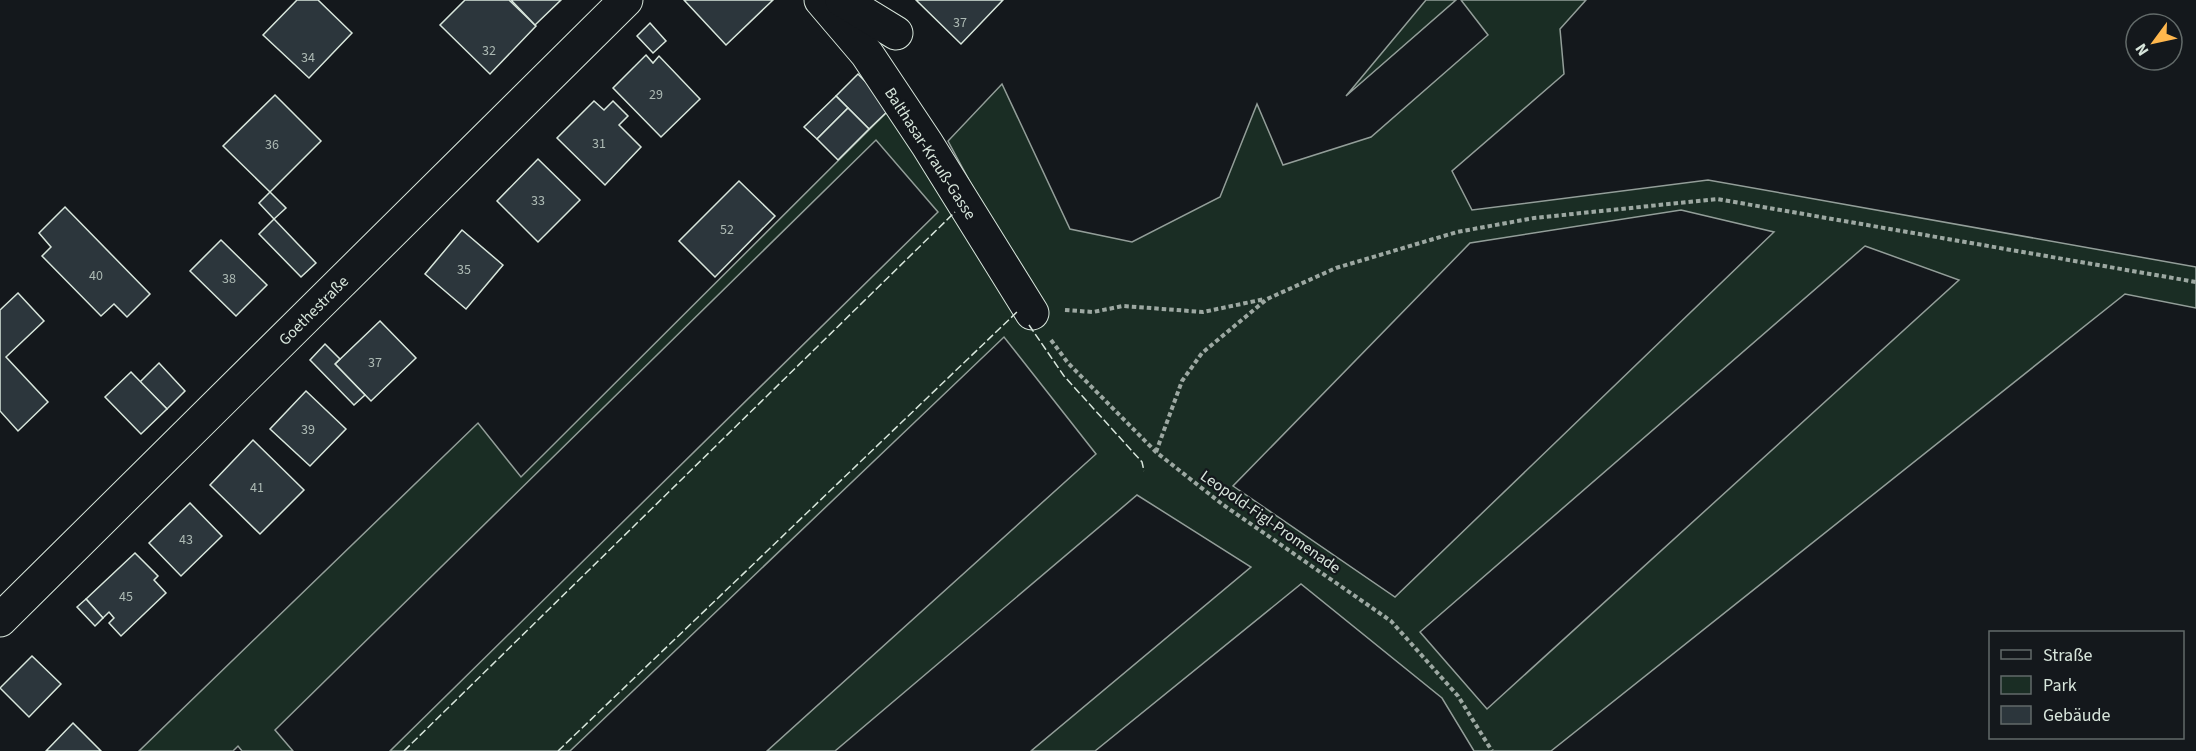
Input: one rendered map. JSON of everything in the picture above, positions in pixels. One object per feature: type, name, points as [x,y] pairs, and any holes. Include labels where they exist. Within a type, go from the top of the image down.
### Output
[{"type":"street","name":"Goethestraße","points":[[0,620],[626,0]]},
{"type":"street","name":"Balthasar-Krauß-Gasse","points":[[821,0],[867,54],[927,144],[1032,313]]},
{"type":"street","points":[[842,0],[896,33]]},
{"type":"path","points":[[1032,313],[1044,307],[1093,312],[1123,306],[1203,312],[1267,298],[1336,268],[1457,232],[1534,218],[1717,199],[2196,282]]},
{"type":"path","points":[[1156,452],[1182,381],[1202,353],[1267,298]]},
{"type":"path","name":"Leopold-Figl-Promenade","points":[[1032,313],[1068,363],[1156,452],[1222,504],[1391,621],[1458,696],[1492,751]]},
{"type":"green space","points":[[1426,0],[1456,0],[1346,96]]},
{"type":"green space","points":[[1461,0],[1586,0],[1560,29],[1564,74],[1452,171],[1472,210],[1708,180],[2196,267],[2196,308],[2125,294],[1551,751],[1474,751],[1442,698],[1301,584],[1095,751],[1031,751],[1251,567],[1137,495],[835,751],[767,751],[1096,454],[1004,337],[570,751],[390,751],[938,212],[876,140],[275,730],[293,751],[242,751],[238,746],[233,751],[139,751],[478,423],[521,477],[891,108],[1002,241],[948,141],[1002,84],[1070,229],[1132,242],[1220,197],[1257,104],[1283,165],[1371,137],[1488,35]],"holes":[[[1681,210],[1774,232],[1395,597],[1233,486],[1470,243]],[[1865,246],[1959,280],[1487,709],[1420,632]]]},
{"type":"building","points":[[297,0],[318,0],[352,33],[309,78],[263,35]]},
{"type":"building","points":[[465,0],[509,0],[536,26],[490,74],[440,25]]},
{"type":"building","points":[[511,0],[561,0],[535,25]]},
{"type":"building","points":[[684,0],[773,0],[726,45]]},
{"type":"building","points":[[916,0],[1003,0],[961,44]]},
{"type":"building","points":[[650,23],[666,41],[653,53],[637,36]]},
{"type":"building","points":[[646,55],[653,63],[659,56],[700,99],[661,137],[613,88]]},
{"type":"building","points":[[858,74],[891,108],[869,129],[836,96]]},
{"type":"building","points":[[275,95],[321,141],[270,192],[223,146]]},
{"type":"building","points":[[836,96],[848,108],[817,139],[804,127]]},
{"type":"building","points":[[594,101],[604,110],[613,101],[628,116],[619,125],[641,147],[605,185],[557,138]]},
{"type":"building","points":[[848,108],[869,129],[838,160],[817,139]]},
{"type":"building","points":[[538,159],[580,200],[538,242],[497,201]]},
{"type":"building","points":[[739,181],[775,216],[715,277],[679,241]]},
{"type":"building","points":[[270,192],[286,208],[274,219],[259,203]]},
{"type":"building","points":[[65,207],[150,294],[127,317],[114,304],[101,316],[42,256],[51,247],[39,233]]},
{"type":"building","points":[[274,219],[316,263],[301,277],[259,234]]},
{"type":"building","points":[[462,230],[503,265],[466,309],[425,274]]},
{"type":"building","points":[[221,240],[267,285],[236,316],[190,271]]},
{"type":"building","points":[[18,293],[44,321],[6,357],[48,402],[18,431],[0,411],[0,310]]},
{"type":"building","points":[[380,321],[416,358],[371,401],[335,364]]},
{"type":"building","points":[[325,344],[340,359],[335,364],[365,395],[354,405],[310,360]]},
{"type":"building","points":[[159,363],[185,391],[167,409],[140,382]]},
{"type":"building","points":[[131,372],[167,409],[141,434],[105,397]]},
{"type":"building","points":[[306,391],[346,429],[310,466],[270,429]]},
{"type":"building","points":[[253,440],[304,490],[260,534],[210,485]]},
{"type":"building","points":[[190,503],[222,536],[181,576],[149,543]]},
{"type":"building","points":[[135,553],[158,576],[154,580],[166,593],[121,636],[109,623],[114,618],[109,612],[103,618],[86,599]]},
{"type":"building","points":[[86,599],[103,618],[95,626],[77,607]]},
{"type":"building","points":[[32,656],[61,684],[29,717],[0,688]]},
{"type":"building","points":[[73,723],[101,751],[46,751]]},
{"type":"fence","points":[[404,751],[955,212]]},
{"type":"fence","points":[[558,751],[1018,311]]},
{"type":"fence","points":[[1029,325],[1064,376],[1142,462],[1144,471]]}]
